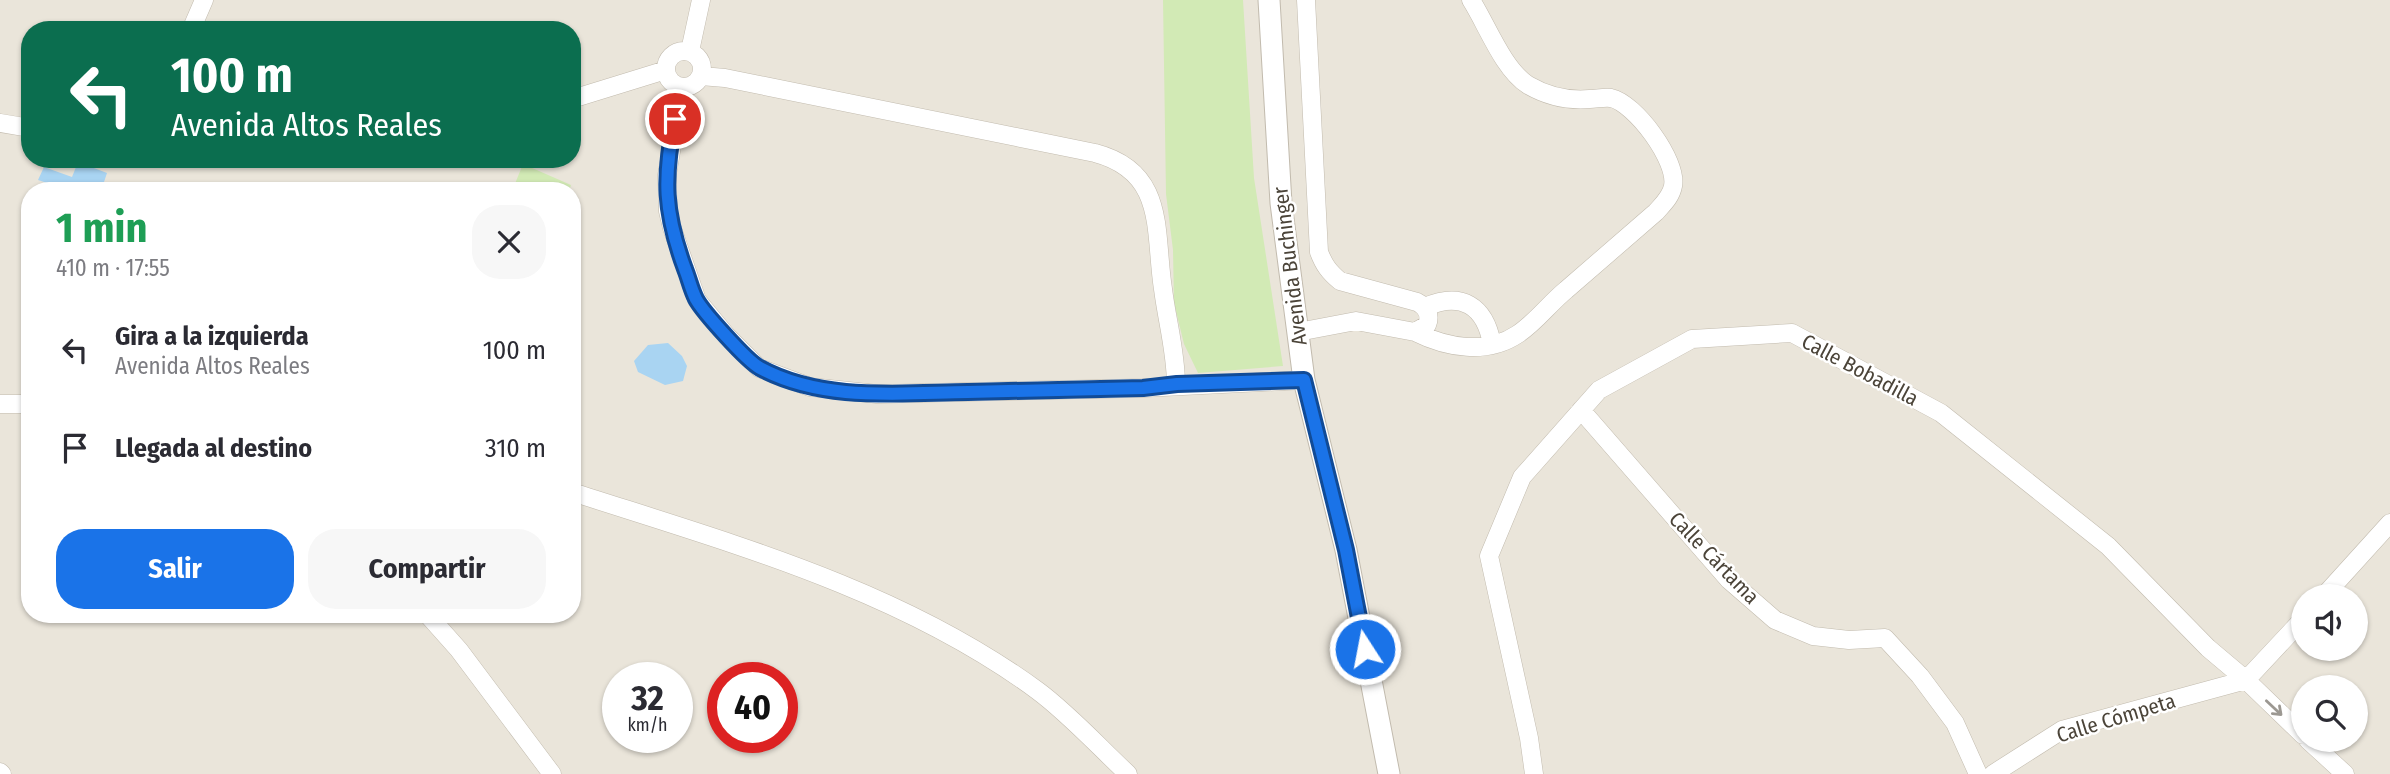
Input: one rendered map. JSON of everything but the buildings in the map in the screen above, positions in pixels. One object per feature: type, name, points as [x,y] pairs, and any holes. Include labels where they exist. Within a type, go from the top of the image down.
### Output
[{"type":"street","points":[[195,21],[204,0]]},
{"type":"street","points":[[690,51],[701,0]]},
{"type":"street","name":"Avenida Buchinger","points":[[1269,0],[1281,203],[1304,380],[1346,550],[1389,774]]},
{"type":"street","points":[[1306,0],[1319,252],[1330,273],[1340,281],[1417,302],[1425,307],[1429,316],[1427,325],[1415,332]]},
{"type":"street","points":[[1298,331],[1356,321],[1415,332],[1441,343],[1463,348],[1510,339],[1534,321],[1556,298],[1667,200],[1674,184],[1672,169],[1635,111],[1623,102],[1609,97],[1565,99],[1526,84],[1500,51],[1471,0]]},
{"type":"street","points":[[690,51],[702,64],[701,76],[693,85],[682,87],[671,81],[666,70],[673,55],[690,51]]},
{"type":"street","points":[[581,96],[666,70]]},
{"type":"street","points":[[701,76],[725,78],[1111,157],[1141,182],[1152,201],[1157,219],[1162,284],[1176,356],[1177,384]]},
{"type":"street","points":[[682,87],[667,175],[668,211],[672,228],[697,300],[726,335],[759,368],[810,387],[877,394],[1143,388],[1177,384],[1304,380]]},
{"type":"street","points":[[0,122],[21,126]]},
{"type":"street","points":[[1425,307],[1449,299],[1478,310],[1489,325],[1492,344]]},
{"type":"street","name":"Calle Bobadilla","points":[[1534,774],[1529,738],[1489,556],[1522,477],[1599,390],[1692,339],[1792,333],[1941,413],[2108,546],[2208,648],[2291,723]]},
{"type":"street","points":[[0,404],[21,404]]},
{"type":"street","name":"Calle Cártama","points":[[1581,411],[1729,580],[1775,621],[1813,636],[1885,638],[1920,676],[1955,723],[1978,774]]},
{"type":"street","points":[[581,495],[792,563],[908,613],[974,650],[1040,692],[1128,774]]},
{"type":"street","points":[[2335,584],[2390,523]]},
{"type":"street","points":[[435,623],[459,650],[552,774]]},
{"type":"street","points":[[2246,680],[2291,632]]},
{"type":"street","name":"Calle Cómpeta","points":[[1993,774],[2062,730],[2246,680]]},
{"type":"street","points":[[2321,752],[2345,774]]},
{"type":"shaded area","points":[[0,0],[2390,0],[2390,774],[0,774]]},
{"type":"green space","points":[[1163,0],[1243,0],[1254,178],[1283,366],[1198,373],[1184,344],[1174,303],[1173,250],[1166,194]]},
{"type":"green space","points":[[521,168],[532,168],[564,182],[516,182]]},
{"type":"water","points":[[44,168],[72,177],[76,168],[94,168],[107,173],[104,182],[38,180]]},
{"type":"water","points":[[668,343],[682,356],[687,366],[683,381],[665,385],[638,372],[634,361],[648,345]]},
{"type":"route","points":[[675,119],[668,156],[667,192],[668,211],[678,249],[697,300],[726,335],[759,368],[810,387],[877,394],[1143,388],[1177,384],[1304,380],[1346,550],[1365,649]]}]
